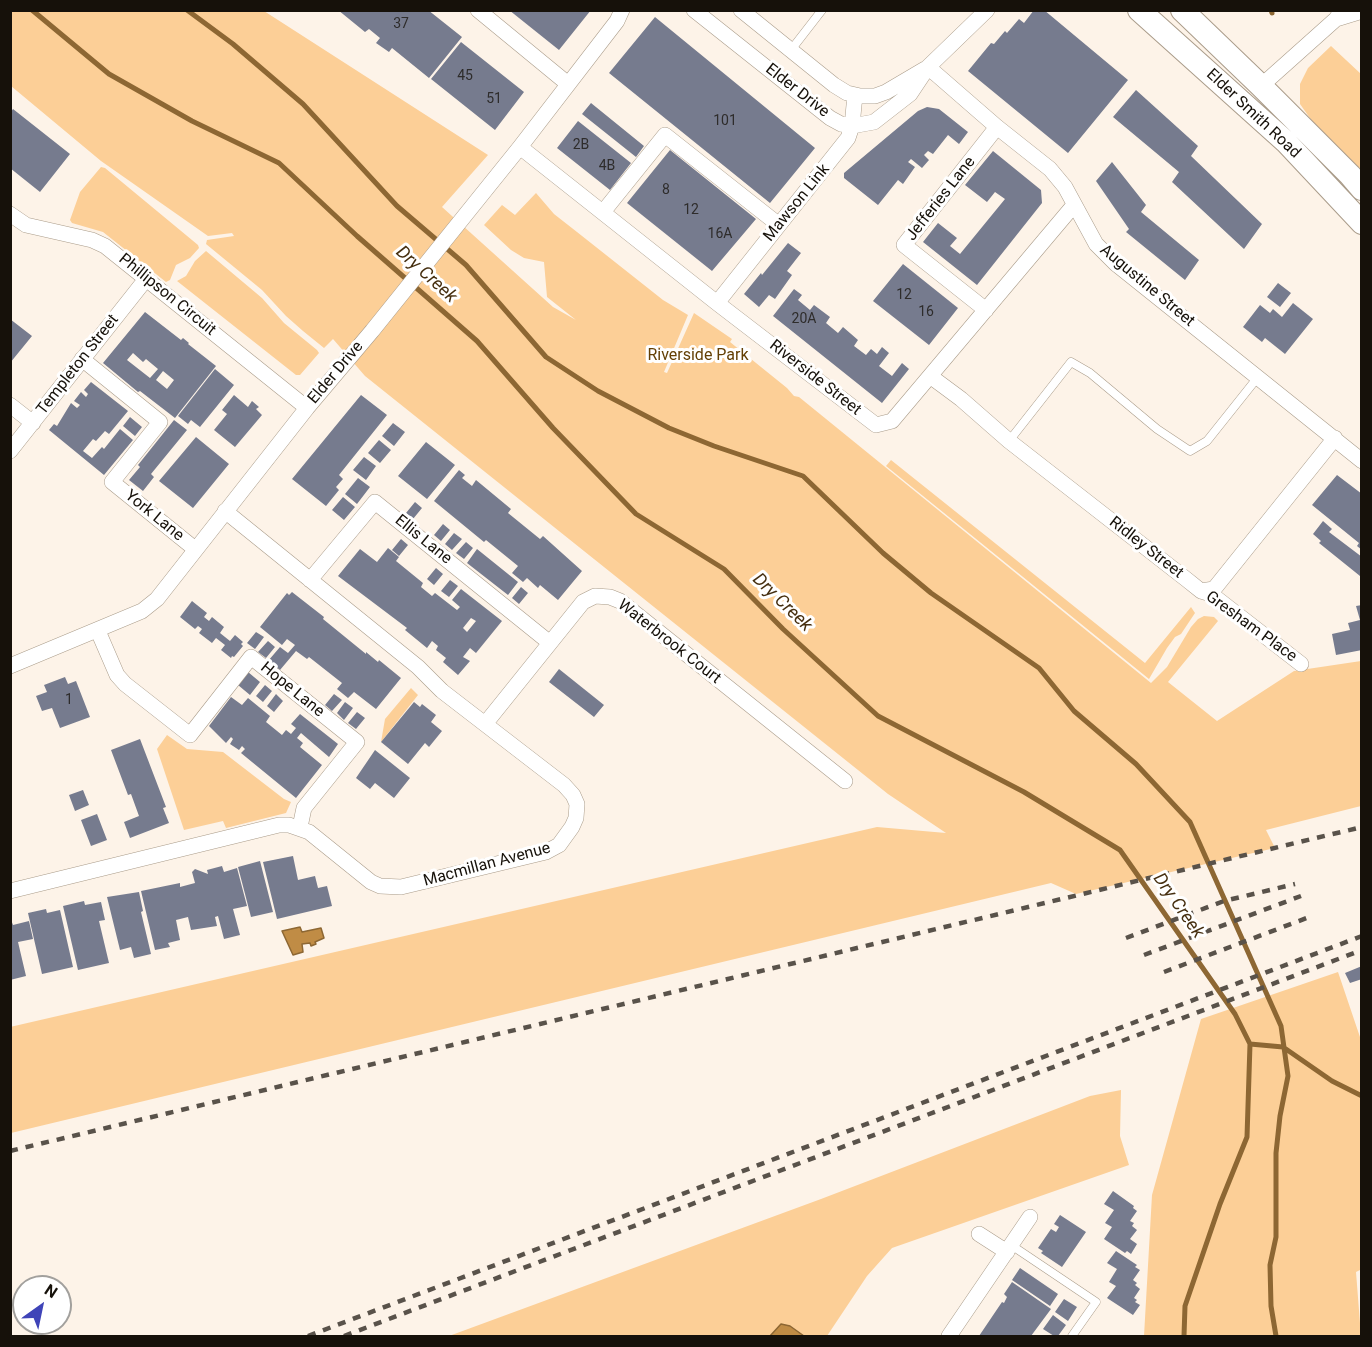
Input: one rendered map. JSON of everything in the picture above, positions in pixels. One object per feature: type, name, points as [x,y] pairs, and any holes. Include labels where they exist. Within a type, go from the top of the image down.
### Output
[{"type":"main road","name":"Elder Smith Road","points":[[1139,10],[1286,142],[1362,224]]},
{"type":"main road","name":"Elder Smith Road","points":[[1182,10],[1261,86],[1362,189]]},
{"type":"main road","points":[[1261,86],[1260,99],[1280,124],[1286,142]]},
{"type":"street","name":"Elder Drive","points":[[10,666],[142,611],[157,599],[307,408],[520,147],[619,16],[634,10]]},
{"type":"street","name":"Elder Drive","points":[[694,10],[830,118],[840,124],[852,126]]},
{"type":"street","name":"Elder Drive","points":[[741,10],[838,88],[855,95]]},
{"type":"street","points":[[852,126],[874,122],[910,94],[928,67],[987,10]]},
{"type":"street","points":[[1261,86],[1339,15],[1362,11]]},
{"type":"street","points":[[483,12],[568,84]]},
{"type":"street","points":[[855,95],[869,96],[886,92],[928,67]]},
{"type":"street","name":"Augustine Street","points":[[928,67],[1050,169],[1065,187],[1096,244],[1116,264],[1362,461]]},
{"type":"street","name":"Mawson Link","points":[[717,303],[848,138],[852,126],[855,95]]},
{"type":"street","name":"Jefferies Lane","points":[[986,310],[904,245],[997,127]]},
{"type":"street","points":[[603,212],[665,135],[779,225]]},
{"type":"street","name":"Riverside Street","points":[[520,147],[876,425],[892,421],[1074,205]]},
{"type":"street","name":"Phillipson Circuit","points":[[10,214],[26,225],[98,242],[307,408]]},
{"type":"street","name":"Templeton Street","points":[[10,451],[146,279]]},
{"type":"street","name":"York Lane","points":[[82,359],[160,422],[112,482],[195,549]]},
{"type":"street","name":"Ridley Street","points":[[930,376],[961,399],[1009,441],[1201,591]]},
{"type":"street","points":[[10,405],[33,423]]},
{"type":"street","points":[[1201,591],[1214,589],[1335,438]]},
{"type":"street","name":"Ellis Lane","points":[[310,580],[375,502],[550,643]]},
{"type":"street","name":"Macmillan Avenue","points":[[225,511],[418,667],[442,691],[564,785],[573,795],[576,804],[576,818],[554,849],[410,886],[389,887],[371,882],[300,827]]},
{"type":"street","name":"Gresham Place","points":[[1201,591],[1211,594],[1301,664]]},
{"type":"street","name":"Waterbrook Court","points":[[485,724],[583,602],[601,596],[620,601],[844,781]]},
{"type":"street","name":"Hope Lane","points":[[98,631],[117,675],[125,684],[190,735],[251,657],[357,742],[304,808],[300,827]]},
{"type":"street","points":[[10,891],[279,825],[300,827]]},
{"type":"street","points":[[950,1336],[1030,1217]]},
{"type":"street","points":[[978,1234],[1009,1249]]},
{"type":"lane","points":[[791,50],[822,10]]},
{"type":"lane","points":[[1009,441],[1071,362],[1090,373],[1157,429],[1190,451],[1207,441],[1258,377]]},
{"type":"lane","points":[[1009,1249],[1096,1302],[1072,1336]]},
{"type":"green space","name":"Riverside Park","points":[[11,11],[264,11],[488,155],[442,207],[553,307],[576,320],[547,297],[544,262],[524,258],[511,250],[484,225],[502,205],[515,215],[536,193],[554,214],[663,300],[688,315],[664,372],[667,373],[694,313],[732,339],[730,342],[794,396],[799,397],[1151,683],[1167,667],[1191,627],[1204,616],[1214,617],[1218,621],[1168,682],[1217,721],[1294,671],[1361,661],[1361,806],[1266,830],[1275,848],[1076,894],[1051,883],[11,1133],[10,1027],[877,827],[946,833],[888,794],[365,376],[333,339],[324,348],[303,331],[262,290],[206,244],[207,240],[234,236],[232,233],[208,236],[101,161],[11,86]]},
{"type":"green space","points":[[1331,46],[1361,74],[1361,176],[1319,131],[1300,104],[1300,84],[1308,68]]},
{"type":"green space","points":[[101,167],[198,245],[199,248],[190,258],[176,265],[170,280],[166,282],[103,232],[72,223],[70,220],[80,192]]},
{"type":"green space","points":[[206,251],[262,298],[284,323],[317,350],[319,353],[300,375],[296,375],[177,281],[186,276],[195,261]]},
{"type":"green space","points":[[891,460],[1145,663],[1191,607],[1195,613],[1181,634],[1175,637],[1167,648],[1149,679],[886,466]]},
{"type":"green space","points":[[411,688],[418,695],[381,742],[385,719]]},
{"type":"green space","points":[[167,735],[187,749],[223,752],[291,802],[286,813],[226,828],[223,821],[184,830],[157,749]]},
{"type":"green space","points":[[1338,972],[1361,1040],[1362,1269],[1356,1272],[1361,1336],[1144,1336],[1152,1195],[1201,1019]]},
{"type":"green space","points":[[1121,1090],[1120,1136],[1129,1165],[892,1248],[867,1276],[827,1336],[449,1336],[821,1199],[1090,1096]]},
{"type":"shaded area","points":[[300,927],[302,932],[321,928],[324,938],[311,946],[310,943],[302,944],[303,952],[293,955],[282,931]]},
{"type":"shaded area","points":[[781,1324],[790,1326],[804,1336],[770,1336]]},
{"type":"building","points":[[338,10],[428,10],[462,37],[429,78],[392,48],[389,52],[376,43],[380,38],[369,29],[365,32]]},
{"type":"building","points":[[509,10],[591,10],[559,50]]},
{"type":"building","points":[[1034,10],[1044,10],[1128,80],[1068,153],[968,71],[991,43],[994,44],[1005,31],[1007,33],[1019,19],[1024,23]]},
{"type":"building","points":[[655,17],[815,148],[770,203],[609,73]]},
{"type":"building","points":[[461,42],[524,92],[495,130],[431,79]]},
{"type":"building","points":[[1136,90],[1198,146],[1191,156],[1262,224],[1244,249],[1172,182],[1179,172],[1113,117]]},
{"type":"building","points":[[591,103],[644,146],[636,157],[582,114]]},
{"type":"building","points":[[927,107],[939,109],[968,132],[959,144],[948,135],[933,154],[928,151],[924,155],[929,160],[922,168],[911,159],[908,162],[915,167],[903,184],[898,180],[878,205],[844,178],[844,173],[918,111]]},
{"type":"building","points":[[13,109],[70,154],[40,192],[10,168],[10,113]]},
{"type":"building","points":[[578,121],[631,163],[610,190],[557,148]]},
{"type":"building","points":[[670,150],[756,219],[712,271],[627,203]]},
{"type":"building","points":[[993,151],[1041,190],[1042,203],[977,285],[923,242],[938,223],[957,238],[950,246],[960,254],[1005,199],[995,192],[987,202],[965,185]]},
{"type":"building","points":[[1112,162],[1146,205],[1141,212],[1199,260],[1185,280],[1126,232],[1129,229],[1096,181]]},
{"type":"building","points":[[788,243],[801,253],[787,271],[792,275],[775,299],[769,295],[759,307],[744,294]]},
{"type":"building","points":[[903,264],[958,308],[929,345],[873,301]]},
{"type":"building","points":[[1278,283],[1291,293],[1280,307],[1267,297]]},
{"type":"building","points":[[794,289],[802,295],[798,300],[810,310],[814,305],[830,317],[826,323],[838,333],[843,327],[858,340],[854,346],[866,355],[871,349],[877,354],[882,347],[889,353],[879,366],[892,376],[902,363],[909,369],[882,403],[773,316]]},
{"type":"building","points":[[1293,303],[1313,319],[1285,354],[1265,338],[1262,342],[1243,327],[1260,305],[1270,313],[1273,309],[1282,317]]},
{"type":"building","points":[[145,312],[181,340],[183,338],[216,366],[175,418],[103,363]],"holes":[[[133,353],[143,362],[146,359],[158,369],[150,378],[127,360]],[[163,371],[174,380],[167,389],[156,380]]]},
{"type":"building","points":[[10,319],[32,336],[10,363]]},
{"type":"building","points":[[215,369],[234,385],[200,427],[191,420],[188,424],[178,416]]},
{"type":"building","points":[[91,382],[128,411],[109,434],[105,431],[96,441],[93,439],[83,451],[92,458],[102,447],[104,449],[120,429],[133,440],[104,475],[49,430],[54,424],[57,426],[71,403],[77,408],[80,405],[74,401],[81,392],[86,397],[88,394],[84,390]]},
{"type":"building","points":[[234,395],[248,407],[252,401],[259,407],[256,409],[262,415],[235,447],[214,430],[227,414],[222,410]]},
{"type":"building","points":[[361,395],[387,415],[339,475],[343,479],[336,487],[339,490],[326,506],[292,479]]},
{"type":"building","points":[[130,417],[142,427],[135,436],[123,426]]},
{"type":"building","points":[[174,420],[187,430],[151,474],[154,477],[143,491],[129,480],[140,467],[138,465]]},
{"type":"building","points":[[393,423],[405,432],[394,446],[382,436]]},
{"type":"building","points":[[196,437],[229,464],[193,508],[159,481]]},
{"type":"building","points":[[379,440],[391,450],[380,463],[368,453]]},
{"type":"building","points":[[426,442],[455,465],[427,499],[398,476]]},
{"type":"building","points":[[364,457],[376,466],[366,480],[353,470]]},
{"type":"building","points":[[459,470],[465,475],[462,478],[472,486],[476,480],[511,509],[508,513],[540,539],[543,536],[582,571],[558,600],[540,585],[538,588],[527,578],[523,582],[512,573],[518,566],[486,540],[484,542],[434,501]]},
{"type":"building","points":[[1337,475],[1362,494],[1362,550],[1357,546],[1359,543],[1312,505]]},
{"type":"building","points":[[358,478],[370,487],[357,504],[345,494]]},
{"type":"building","points":[[343,497],[355,507],[344,520],[332,510]]},
{"type":"building","points":[[415,502],[422,508],[413,519],[406,513]]},
{"type":"building","points":[[1323,521],[1332,529],[1329,532],[1362,557],[1360,576],[1319,543],[1321,541],[1313,534]]},
{"type":"building","points":[[443,524],[450,530],[441,541],[434,535]]},
{"type":"building","points":[[454,533],[462,539],[452,550],[445,544]]},
{"type":"building","points":[[401,539],[408,545],[399,556],[392,550]]},
{"type":"building","points":[[466,542],[473,548],[464,559],[456,553]]},
{"type":"building","points":[[388,548],[399,557],[396,561],[423,583],[421,587],[432,596],[435,593],[457,610],[460,607],[452,600],[461,589],[502,621],[476,653],[470,648],[463,657],[470,661],[458,675],[443,662],[446,658],[436,650],[438,646],[432,641],[427,648],[405,630],[407,628],[338,576],[360,549],[377,562]],"holes":[[[471,618],[476,621],[467,632],[463,628]]]},
{"type":"building","points":[[477,549],[518,582],[508,595],[467,563]]},
{"type":"building","points":[[436,568],[443,574],[434,585],[427,579]]},
{"type":"building","points":[[450,580],[458,586],[449,597],[441,591]]},
{"type":"building","points":[[521,587],[528,593],[519,604],[512,598]]},
{"type":"building","points":[[292,592],[366,654],[366,652],[378,662],[379,660],[401,678],[376,709],[354,692],[348,698],[337,689],[342,683],[309,657],[307,659],[296,651],[280,670],[268,661],[280,647],[288,653],[295,645],[287,639],[282,645],[260,627],[287,593],[289,595]]},
{"type":"building","points":[[192,601],[207,613],[204,617],[209,621],[212,617],[224,627],[220,633],[230,641],[235,635],[243,642],[241,644],[243,646],[234,657],[231,658],[221,650],[225,645],[216,638],[212,643],[199,633],[202,629],[198,626],[195,629],[180,617]]},
{"type":"building","points":[[1362,605],[1362,650],[1336,655],[1332,634],[1350,630],[1348,623],[1360,620],[1356,606]]},
{"type":"building","points":[[256,632],[264,637],[255,649],[247,643]]},
{"type":"building","points":[[268,641],[275,647],[266,658],[258,652]]},
{"type":"building","points":[[559,669],[604,705],[594,717],[549,682]]},
{"type":"building","points":[[248,672],[260,682],[250,695],[238,685]]},
{"type":"building","points":[[65,677],[68,684],[76,681],[90,717],[60,728],[52,708],[42,711],[36,696],[47,692],[44,685]]},
{"type":"building","points":[[265,685],[272,691],[263,702],[256,696]]},
{"type":"building","points":[[276,694],[283,701],[274,712],[267,706]]},
{"type":"building","points":[[334,694],[342,700],[332,711],[325,705]]},
{"type":"building","points":[[231,697],[242,705],[248,698],[270,716],[266,722],[282,735],[286,730],[291,734],[296,728],[291,724],[300,714],[338,744],[329,757],[301,733],[297,738],[303,743],[300,747],[322,765],[296,798],[241,753],[245,749],[242,746],[239,750],[230,744],[233,739],[231,737],[226,743],[209,726]]},
{"type":"building","points":[[345,702],[353,708],[344,720],[337,713]]},
{"type":"building","points":[[414,702],[420,707],[422,704],[436,715],[431,722],[442,731],[429,747],[425,743],[408,764],[381,742]]},
{"type":"building","points":[[357,712],[365,718],[356,729],[348,723]]},
{"type":"building","points":[[140,739],[166,807],[163,808],[169,823],[130,838],[124,822],[139,816],[131,794],[128,795],[111,750]]},
{"type":"building","points":[[375,750],[410,778],[394,798],[375,783],[370,789],[356,778]]},
{"type":"building","points":[[83,790],[89,805],[75,811],[69,795]]},
{"type":"building","points":[[97,814],[107,840],[91,846],[81,820]]},
{"type":"building","points":[[293,856],[298,880],[315,876],[318,888],[327,886],[332,906],[277,919],[263,862]]},
{"type":"building","points":[[260,861],[273,912],[251,917],[238,867]]},
{"type":"building","points":[[222,866],[224,872],[237,868],[247,906],[233,909],[240,935],[224,939],[218,916],[215,917],[217,926],[191,930],[188,917],[176,920],[180,940],[168,943],[170,947],[155,950],[141,891],[180,883],[180,887],[195,883],[192,872],[195,869],[208,874],[207,870]]},
{"type":"building","points":[[139,892],[143,911],[141,912],[151,954],[134,958],[131,947],[120,950],[107,897]]},
{"type":"building","points":[[84,901],[85,905],[101,902],[105,920],[99,921],[109,963],[78,970],[63,906]]},
{"type":"building","points":[[46,909],[47,913],[60,910],[73,967],[42,974],[28,913]]},
{"type":"building","points":[[10,917],[13,925],[29,921],[33,939],[18,942],[26,976],[10,980]]},
{"type":"building","points":[[1362,966],[1362,979],[1350,983],[1345,973]]},
{"type":"building","points":[[1113,1191],[1134,1206],[1133,1208],[1137,1211],[1130,1221],[1134,1223],[1132,1226],[1137,1230],[1130,1239],[1137,1244],[1131,1254],[1127,1251],[1125,1253],[1104,1239],[1112,1227],[1105,1223],[1114,1210],[1104,1204]]},
{"type":"building","points":[[1060,1215],[1086,1232],[1062,1267],[1041,1253],[1043,1251],[1038,1248],[1051,1229],[1056,1232],[1059,1227],[1054,1224]]},
{"type":"building","points":[[1116,1251],[1137,1265],[1135,1267],[1140,1270],[1133,1280],[1140,1289],[1134,1298],[1137,1300],[1135,1302],[1140,1305],[1133,1315],[1107,1298],[1116,1286],[1109,1282],[1117,1269],[1107,1263]]},
{"type":"building","points":[[1020,1268],[1058,1294],[1050,1306],[1012,1280]]},
{"type":"building","points":[[1012,1282],[1051,1309],[1031,1336],[979,1336],[1002,1302],[1004,1303],[1007,1297],[1004,1294]]},
{"type":"building","points":[[1064,1299],[1077,1307],[1068,1321],[1055,1312]]},
{"type":"building","points":[[1053,1315],[1066,1325],[1058,1336],[1043,1329]]},
{"type":"waterway","name":"Dry Creek","points":[[32,10],[109,74],[192,121],[279,163],[357,236],[477,341],[553,428],[636,514],[724,569],[783,629],[878,716],[1024,792],[1120,850],[1235,1014],[1250,1044],[1247,1137],[1220,1204],[1185,1306],[1184,1336]]},
{"type":"waterway","name":"Dry Creek","points":[[187,10],[233,44],[303,104],[397,206],[466,265],[546,357],[598,391],[669,428],[803,476],[883,553],[931,593],[1039,668],[1074,711],[1136,764],[1190,822],[1281,1026],[1288,1076],[1276,1153],[1276,1237],[1270,1265],[1271,1306],[1276,1336]]},
{"type":"waterway","points":[[1250,1044],[1283,1047],[1332,1081],[1362,1096]]},
{"type":"railway","points":[[10,1151],[1362,827]]},
{"type":"railway","points":[[1126,938],[1224,901],[1295,884]]},
{"type":"railway","points":[[1144,955],[1301,896]]},
{"type":"railway","points":[[1164,972],[1312,916]]},
{"type":"railway","points":[[308,1336],[1362,936]]},
{"type":"railway","points":[[344,1336],[1362,950]]}]
